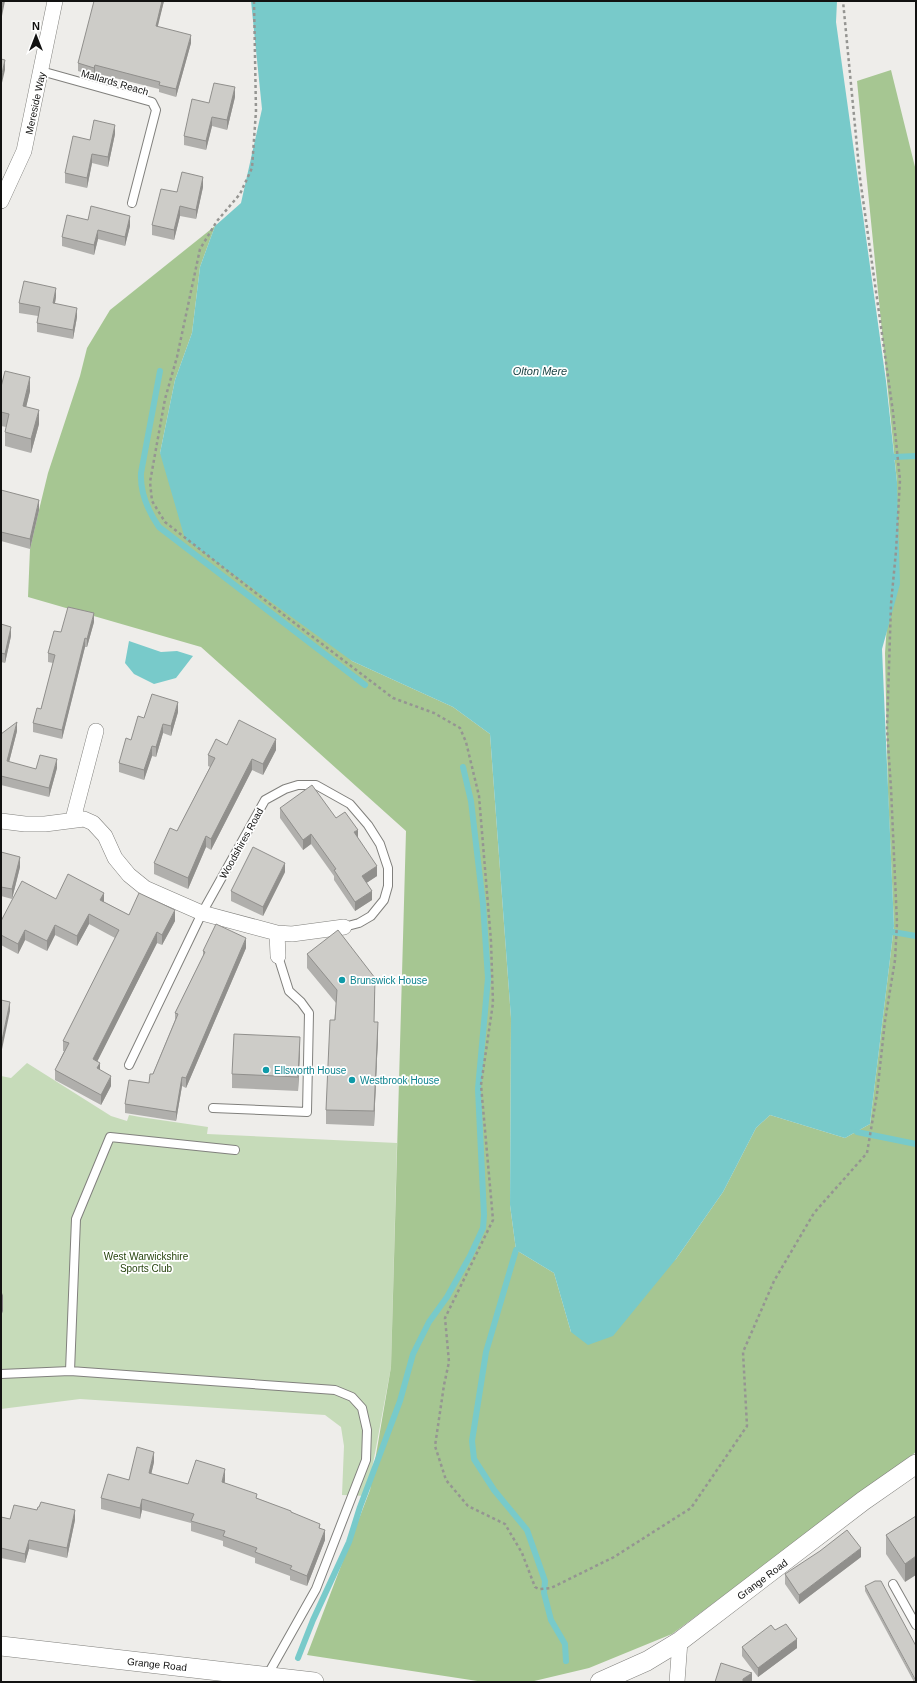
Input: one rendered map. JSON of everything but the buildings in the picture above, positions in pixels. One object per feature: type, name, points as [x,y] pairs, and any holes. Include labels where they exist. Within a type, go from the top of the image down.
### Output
[{"type":"street","name":"Mereside Way","points":[[1,201],[24,151],[42,72],[55,1]]},
{"type":"street","points":[[73,819],[96,730]]},
{"type":"street","name":"Woodshires Road","points":[[1,821],[25,824],[45,824],[73,819],[84,819],[93,823],[105,836],[115,858],[129,875],[145,888],[202,914],[277,933],[292,934],[344,927]]},
{"type":"street","points":[[277,933],[278,956]]},
{"type":"street","name":"Grange Road","points":[[605,1681],[648,1661],[680,1641],[863,1501],[916,1464]]},
{"type":"street","points":[[677,1682],[680,1641]]},
{"type":"street","name":"Grange Road","points":[[1,1646],[314,1682]]},
{"type":"lane","name":"Mallards Reach","points":[[42,72],[152,102],[156,110],[132,203]]},
{"type":"lane","name":"Woodshires Road","points":[[129,1065],[202,914],[265,800],[285,789],[298,785],[316,784],[350,804],[368,825],[380,844],[388,868],[388,886],[384,900],[371,916],[359,923],[344,927]]},
{"type":"lane","points":[[213,1108],[307,1112],[309,1013],[289,991],[278,956]]},
{"type":"lane","points":[[70,1371],[76,1219],[110,1137],[235,1150]]},
{"type":"lane","points":[[1,1374],[70,1371],[335,1390],[352,1397],[362,1408],[367,1430],[366,1460],[316,1589],[267,1676]]},
{"type":"lane","points":[[893,1584],[916,1624]]},
{"type":"path","points":[[254,1],[256,111],[252,168],[240,194],[217,221],[200,249],[153,457],[150,482],[152,501],[165,522],[284,615],[393,698],[434,713],[460,728],[466,742],[479,796],[491,941],[493,1003],[481,1085],[493,1220],[445,1318],[449,1362],[435,1446],[446,1480],[468,1506],[505,1524],[522,1553],[535,1587],[539,1589],[551,1588],[614,1557],[691,1508],[747,1426],[743,1352],[774,1281],[814,1213],[867,1153],[877,1094],[885,1021],[895,960],[897,923],[887,729],[891,604],[900,480],[893,412],[860,170],[843,1]]},
{"type":"green space","points":[[891,70],[916,171],[916,1452],[672,1634],[589,1668],[530,1682],[484,1682],[307,1655],[370,1490],[391,1367],[406,831],[201,647],[28,597],[30,549],[39,510],[48,473],[80,376],[87,348],[110,310],[215,226],[200,267],[192,333],[175,380],[160,453],[352,661],[453,707],[490,734],[511,1018],[510,1205],[516,1250],[554,1273],[571,1332],[676,1259],[723,1192],[756,1128],[770,1115],[845,1138],[870,1124],[894,926],[888,793],[885,653],[897,482],[857,81]]},
{"type":"green space","name":"West Warwickshire Sports Club","points":[[27,1063],[111,1116],[127,1121],[129,1115],[208,1127],[207,1134],[397,1143],[391,1367],[367,1496],[342,1495],[344,1446],[341,1427],[325,1415],[80,1399],[1,1409],[1,1076],[11,1078]]},
{"type":"water","name":"Olton Mere","points":[[251,1],[837,1],[836,22],[886,381],[897,482],[900,584],[882,649],[894,926],[870,1124],[845,1138],[770,1115],[756,1128],[723,1192],[676,1259],[613,1336],[588,1345],[571,1332],[554,1273],[516,1250],[510,1205],[511,1018],[490,734],[453,707],[352,661],[185,539],[160,453],[175,380],[192,333],[200,267],[215,226],[241,203],[262,109]]},
{"type":"water","points":[[129,641],[161,652],[177,651],[193,656],[176,678],[154,684],[134,674],[125,663]]},
{"type":"waterway","points":[[160,371],[141,473],[143,495],[151,515],[159,527],[365,685]]},
{"type":"waterway","points":[[894,457],[916,456]]},
{"type":"waterway","points":[[298,1658],[313,1620],[349,1542],[360,1507],[400,1401],[413,1354],[429,1322],[447,1297],[470,1256],[483,1228],[484,1215],[478,1089],[488,978],[483,904],[471,801],[463,767]]},
{"type":"waterway","points":[[893,932],[916,936]]},
{"type":"waterway","points":[[857,1132],[916,1144]]},
{"type":"waterway","points":[[516,1250],[486,1352],[472,1441],[474,1459],[494,1490],[527,1530],[545,1581],[544,1593],[551,1620],[565,1644],[566,1661]]},
{"type":"place","name":"Brunswick House","points":[[342,980]]},
{"type":"place","name":"Ellsworth House","points":[[266,1070]]},
{"type":"place","name":"Westbrook House","points":[[352,1080]]}]
